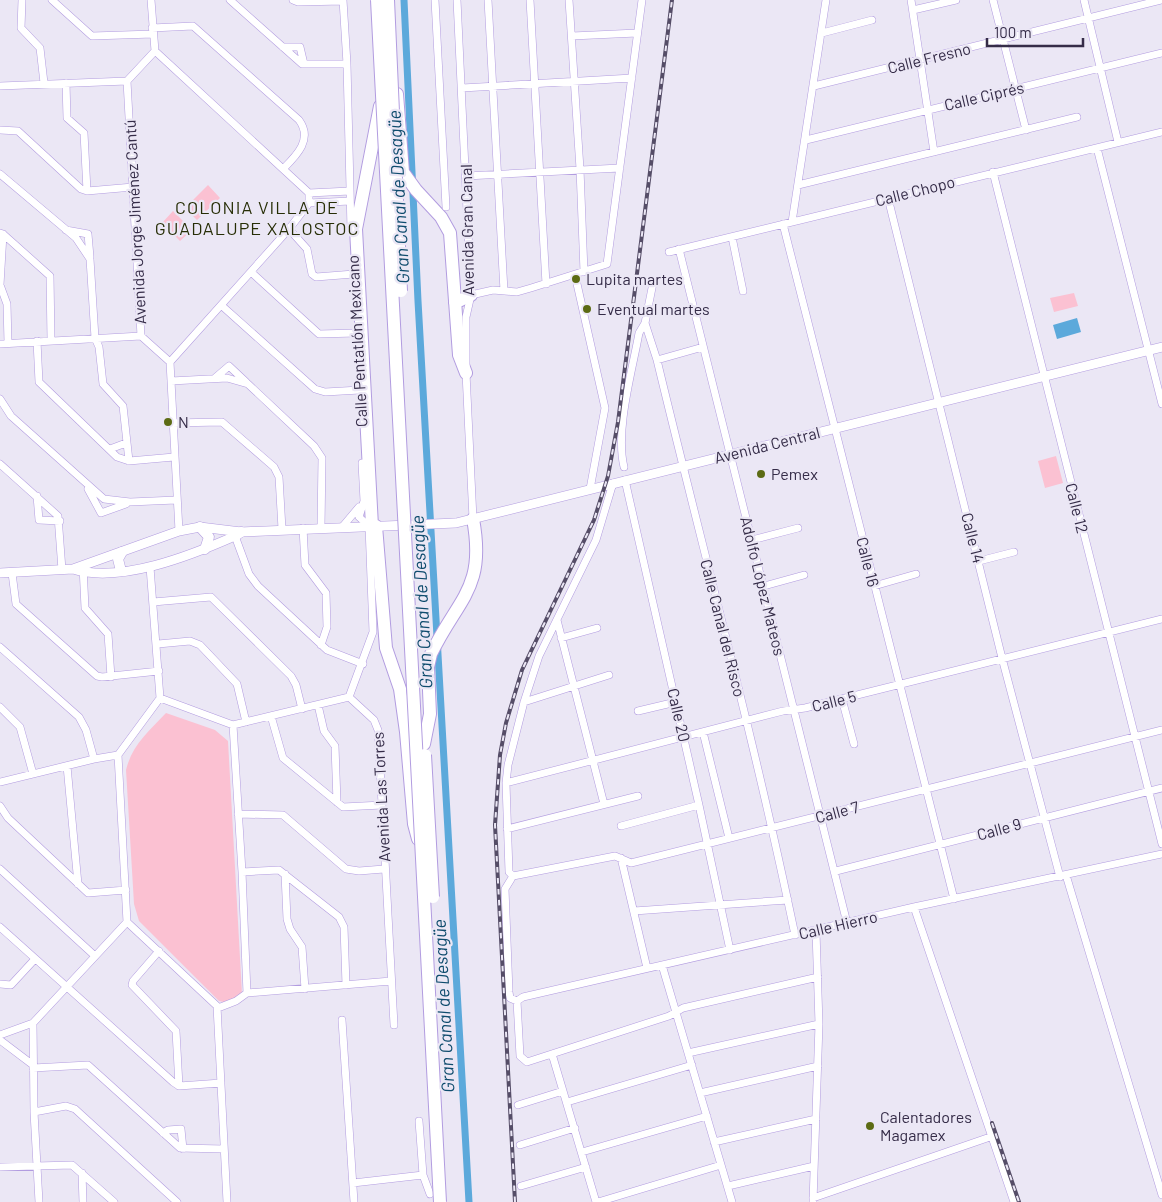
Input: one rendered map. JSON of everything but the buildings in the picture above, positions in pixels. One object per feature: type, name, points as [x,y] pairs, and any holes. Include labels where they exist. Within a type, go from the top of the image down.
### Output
[{"type":"highway","points":[[377,0],[420,846],[435,1198]]},
{"type":"highway","points":[[388,0],[424,744],[449,1202]]},
{"type":"highway","points":[[390,62],[399,106],[403,172],[416,190],[441,217],[450,233],[459,355],[466,373]]},
{"type":"highway","points":[[382,93],[358,209],[356,229],[372,526],[386,648],[400,689],[406,732],[414,824],[420,846]]},
{"type":"highway","points":[[455,303],[471,295]]},
{"type":"highway","points":[[424,744],[430,714],[428,667],[431,654],[468,593],[474,578],[477,562],[473,519]]},
{"type":"main road","points":[[200,527],[209,537],[205,549]]},
{"type":"main road","points":[[121,571],[118,560],[122,552]]},
{"type":"street","points":[[22,0],[21,28],[40,48],[44,84]]},
{"type":"street","points":[[52,0],[92,36],[193,26],[299,120],[304,131],[302,148],[284,168]]},
{"type":"street","points":[[152,0],[154,51],[284,168],[309,193],[309,203],[289,229],[170,362],[179,531]]},
{"type":"street","points":[[230,0],[282,47],[304,64],[347,64]]},
{"type":"street","points":[[293,0],[298,2],[343,0]]},
{"type":"street","name":"Calle Pentatlón Mexicano","points":[[343,0],[364,501],[359,518],[372,526]]},
{"type":"street","points":[[435,0],[446,207]]},
{"type":"street","name":"Avenida Gran Canal","points":[[457,0],[471,295],[466,317],[466,373],[473,519]]},
{"type":"street","points":[[488,0],[504,291]]},
{"type":"street","points":[[530,0],[546,284]]},
{"type":"street","points":[[569,0],[580,169],[584,272]]},
{"type":"street","points":[[471,295],[493,290],[517,292],[575,276],[607,264],[642,0]]},
{"type":"street","points":[[792,222],[826,0]]},
{"type":"street","points":[[912,0],[934,152]]},
{"type":"street","points":[[913,10],[956,0]]},
{"type":"street","points":[[993,0],[1026,130]]},
{"type":"street","points":[[1084,0],[1118,142]]},
{"type":"street","name":"Calle Fresno","points":[[814,86],[1161,0]]},
{"type":"street","points":[[822,33],[872,20]]},
{"type":"street","points":[[572,36],[637,33]]},
{"type":"street","points":[[282,47],[300,47],[304,64]]},
{"type":"street","points":[[0,86],[127,81],[154,51]]},
{"type":"street","name":"Calle Ciprés","points":[[806,140],[1162,52]]},
{"type":"street","points":[[462,88],[632,78]]},
{"type":"street","name":"Avenida Jorge Jiménez Cantú","points":[[127,81],[141,336],[170,362]]},
{"type":"street","points":[[66,83],[67,118],[83,132],[87,191]]},
{"type":"street","points":[[798,185],[1077,117]]},
{"type":"street","points":[[0,130],[18,132],[71,180],[87,191],[133,187]]},
{"type":"street","name":"Calle Chopo","points":[[669,252],[1162,132]]},
{"type":"street","points":[[1097,148],[1162,404]]},
{"type":"street","points":[[466,176],[620,168]]},
{"type":"street","name":"Calle 12","points":[[993,172],[1162,844]]},
{"type":"street","points":[[0,174],[76,238],[90,259]]},
{"type":"street","points":[[71,180],[87,176]]},
{"type":"street","points":[[309,193],[350,191]]},
{"type":"street","name":"Calle 14","points":[[888,198],[1002,658],[1045,816],[1162,1195]]},
{"type":"street","points":[[309,203],[350,202]]},
{"type":"street","name":"Calle 16","points":[[783,224],[899,684],[928,788],[954,899]]},
{"type":"street","points":[[289,229],[308,248],[309,270],[314,276],[354,274]]},
{"type":"street","points":[[65,230],[88,234],[95,338],[99,347],[103,384],[123,406],[129,461]]},
{"type":"street","points":[[2,233],[0,285],[7,304],[4,343],[141,336]]},
{"type":"street","points":[[2,233],[50,276],[51,340]]},
{"type":"street","points":[[732,237],[742,291]]},
{"type":"street","name":"Adolfo López Mateos","points":[[679,249],[836,871],[847,923]]},
{"type":"street","points":[[251,272],[319,334],[356,333]]},
{"type":"street","points":[[575,276],[605,408],[590,489]]},
{"type":"street","points":[[624,467],[620,450],[622,428],[638,333],[645,323],[653,283]]},
{"type":"street","points":[[222,304],[315,389],[325,392],[360,390]]},
{"type":"street","name":"Calle Canal del Risco","points":[[645,323],[657,360],[682,467],[773,827],[795,935]]},
{"type":"street","points":[[37,341],[39,382],[118,457],[129,461],[174,457]]},
{"type":"street","name":"Avenida Central","points":[[238,534],[282,529],[412,525],[473,519],[1162,346]]},
{"type":"street","points":[[657,360],[703,348]]},
{"type":"street","points":[[215,378],[229,366],[314,446],[321,455],[322,527]]},
{"type":"street","points":[[171,381],[215,378],[232,379],[248,384]]},
{"type":"street","points":[[0,399],[11,416],[87,486],[104,499],[130,502],[176,500]]},
{"type":"street","points":[[0,414],[11,416]]},
{"type":"street","points":[[172,423],[222,422],[274,467],[279,477],[282,529]]},
{"type":"street","points":[[110,449],[126,443]]},
{"type":"street","points":[[0,464],[56,513],[60,521],[62,570]]},
{"type":"street","name":"Calle 20","points":[[625,480],[708,844],[730,950]]},
{"type":"street","points":[[614,483],[596,540],[539,656],[524,702],[508,765],[506,783],[507,829],[509,872],[512,876],[506,889],[509,996],[517,1001],[520,1056],[522,1060],[527,1062],[683,1008],[818,977]]},
{"type":"street","points":[[87,486],[101,513],[130,502]]},
{"type":"street","points":[[37,496],[39,520],[60,521]]},
{"type":"street","points":[[343,526],[364,501]]},
{"type":"street","points":[[160,698],[233,725],[302,710],[349,697],[363,664],[373,632],[372,526]]},
{"type":"street","points":[[83,568],[179,531],[200,527],[238,534]]},
{"type":"street","points":[[303,528],[306,568],[326,593],[327,627],[321,645]]},
{"type":"street","points":[[752,540],[798,528]]},
{"type":"street","points":[[238,534],[252,579],[321,645],[334,654],[363,664]]},
{"type":"street","points":[[0,573],[83,568],[121,571],[150,566],[205,549],[238,534]]},
{"type":"street","points":[[979,561],[1014,552]]},
{"type":"street","points":[[0,1035],[33,1023],[127,922],[118,755],[160,698],[158,644],[150,566]]},
{"type":"street","points":[[83,568],[85,608],[108,634],[111,677]]},
{"type":"street","points":[[12,573],[15,599],[19,607],[96,676],[111,677],[159,671]]},
{"type":"street","points":[[874,586],[916,574]]},
{"type":"street","points":[[764,586],[804,575]]},
{"type":"street","points":[[153,602],[211,597],[291,676],[296,685],[302,710]]},
{"type":"street","points":[[557,620],[604,804]]},
{"type":"street","name":"Calle 5","points":[[506,783],[747,721],[1108,632],[1161,621]]},
{"type":"street","points":[[561,638],[597,628]]},
{"type":"street","points":[[158,644],[190,641],[200,645],[238,684],[246,722]]},
{"type":"street","points":[[0,647],[79,717],[86,730],[94,759]]},
{"type":"street","points":[[524,702],[609,675]]},
{"type":"street","name":"Avenida Las Torres","points":[[349,697],[374,720],[378,727],[384,869],[394,1025]]},
{"type":"street","points":[[842,699],[854,744]]},
{"type":"street","points":[[638,711],[676,702]]},
{"type":"street","points":[[318,706],[324,731],[335,746],[337,802]]},
{"type":"street","points":[[0,707],[16,720],[20,727],[32,774]]},
{"type":"street","points":[[271,716],[283,758],[337,802],[346,808],[382,805]]},
{"type":"street","points":[[233,725],[247,993]]},
{"type":"street","name":"Calle 7","points":[[512,876],[517,877],[615,856],[631,863],[1162,730]]},
{"type":"street","points":[[703,732],[729,838]]},
{"type":"street","points":[[0,782],[118,755]]},
{"type":"street","points":[[66,766],[78,884]]},
{"type":"street","name":"Calle 9","points":[[836,871],[1045,816],[1162,788]]},
{"type":"street","points":[[507,829],[638,796]]},
{"type":"street","points":[[621,826],[699,805]]},
{"type":"street","points":[[0,806],[8,818],[88,893],[126,890]]},
{"type":"street","points":[[238,814],[283,815],[346,869],[359,871],[384,869]]},
{"type":"street","name":"Calle Hierro","points":[[517,1001],[522,997],[647,968],[1162,854]]},
{"type":"street","points":[[621,858],[647,968]]},
{"type":"street","points":[[0,869],[95,956]]},
{"type":"street","points":[[242,872],[277,870],[285,874],[342,922],[346,986]]},
{"type":"street","points":[[285,874],[287,919],[290,929],[302,947],[305,989]]},
{"type":"street","points":[[634,911],[788,900]]},
{"type":"street","points":[[914,908],[1014,1202]]},
{"type":"street","points":[[127,922],[218,1008],[227,1202]]},
{"type":"street","points":[[0,927],[173,1082],[180,1086],[221,1083]]},
{"type":"street","points":[[816,930],[819,1024],[813,1200],[992,1136]]},
{"type":"street","points":[[159,951],[133,981],[132,986],[176,1031],[180,1086]]},
{"type":"street","points":[[0,984],[12,985],[35,959]]},
{"type":"street","points":[[662,965],[732,1202]]},
{"type":"street","points":[[218,1008],[236,1002],[247,993],[391,981]]},
{"type":"street","points":[[342,1020],[354,1202]]},
{"type":"street","points":[[33,1023],[34,1112],[39,1202]]},
{"type":"street","points":[[688,1052],[819,1024]]},
{"type":"street","points":[[0,1040],[33,1066],[88,1065],[175,1145],[183,1150],[224,1149]]},
{"type":"street","points":[[552,1054],[597,1202],[722,1165]]},
{"type":"street","points":[[567,1102],[692,1065]]},
{"type":"street","points":[[700,1092],[818,1066]]},
{"type":"street","points":[[518,1105],[563,1092]]},
{"type":"street","points":[[34,1112],[66,1106],[75,1109],[177,1202]]},
{"type":"street","points":[[582,1152],[707,1116]]},
{"type":"street","points":[[714,1142],[816,1119]]},
{"type":"street","points":[[419,1121],[423,1175],[435,1198]]},
{"type":"street","points":[[520,1145],[575,1128]]},
{"type":"street","points":[[163,1133],[168,1130],[181,1129],[183,1150]]},
{"type":"street","points":[[0,1167],[72,1165],[114,1202]]},
{"type":"street","points":[[728,1186],[814,1166]]},
{"type":"street","points":[[521,1186],[586,1167]]},
{"type":"street","points":[[82,1173],[83,1202]]},
{"type":"street","points":[[353,1183],[423,1175]]},
{"type":"street","points":[[83,1193],[97,1187]]},
{"type":"shaded area","points":[[208,185],[220,198],[197,220],[185,208]]},
{"type":"shaded area","points":[[173,211],[192,230],[180,241],[162,223]]},
{"type":"shaded area","points":[[1074,293],[1078,306],[1054,312],[1050,298]]},
{"type":"shaded area","points":[[1056,456],[1063,483],[1045,488],[1038,461]]},
{"type":"shaded area","points":[[166,713],[215,730],[228,741],[242,994],[228,1003],[219,1001],[139,921],[134,904],[126,770],[132,753],[147,732]]},
{"type":"water","points":[[1077,318],[1081,332],[1057,339],[1053,325]]},
{"type":"waterway","name":"Gran Canal de Desagüe","points":[[404,0],[418,301],[469,1202]]},
{"type":"railway","points":[[515,1202],[495,825],[500,755],[506,723],[522,670],[594,520],[608,476],[618,422],[672,0]]},
{"type":"railway","points":[[992,1123],[1019,1202]]},
{"type":"place","name":"Lupita martes","points":[[576,279]]},
{"type":"place","name":"Eventual martes","points":[[587,309]]},
{"type":"place","name":"N","points":[[168,422]]},
{"type":"place","name":"Pemex","points":[[761,474]]},
{"type":"place","name":"Calentadores Magamex","points":[[870,1126]]},
{"type":"district","name":"COLONIA VILLA DE GUADALUPE XALOSTOC","points":[[257,218]]}]
